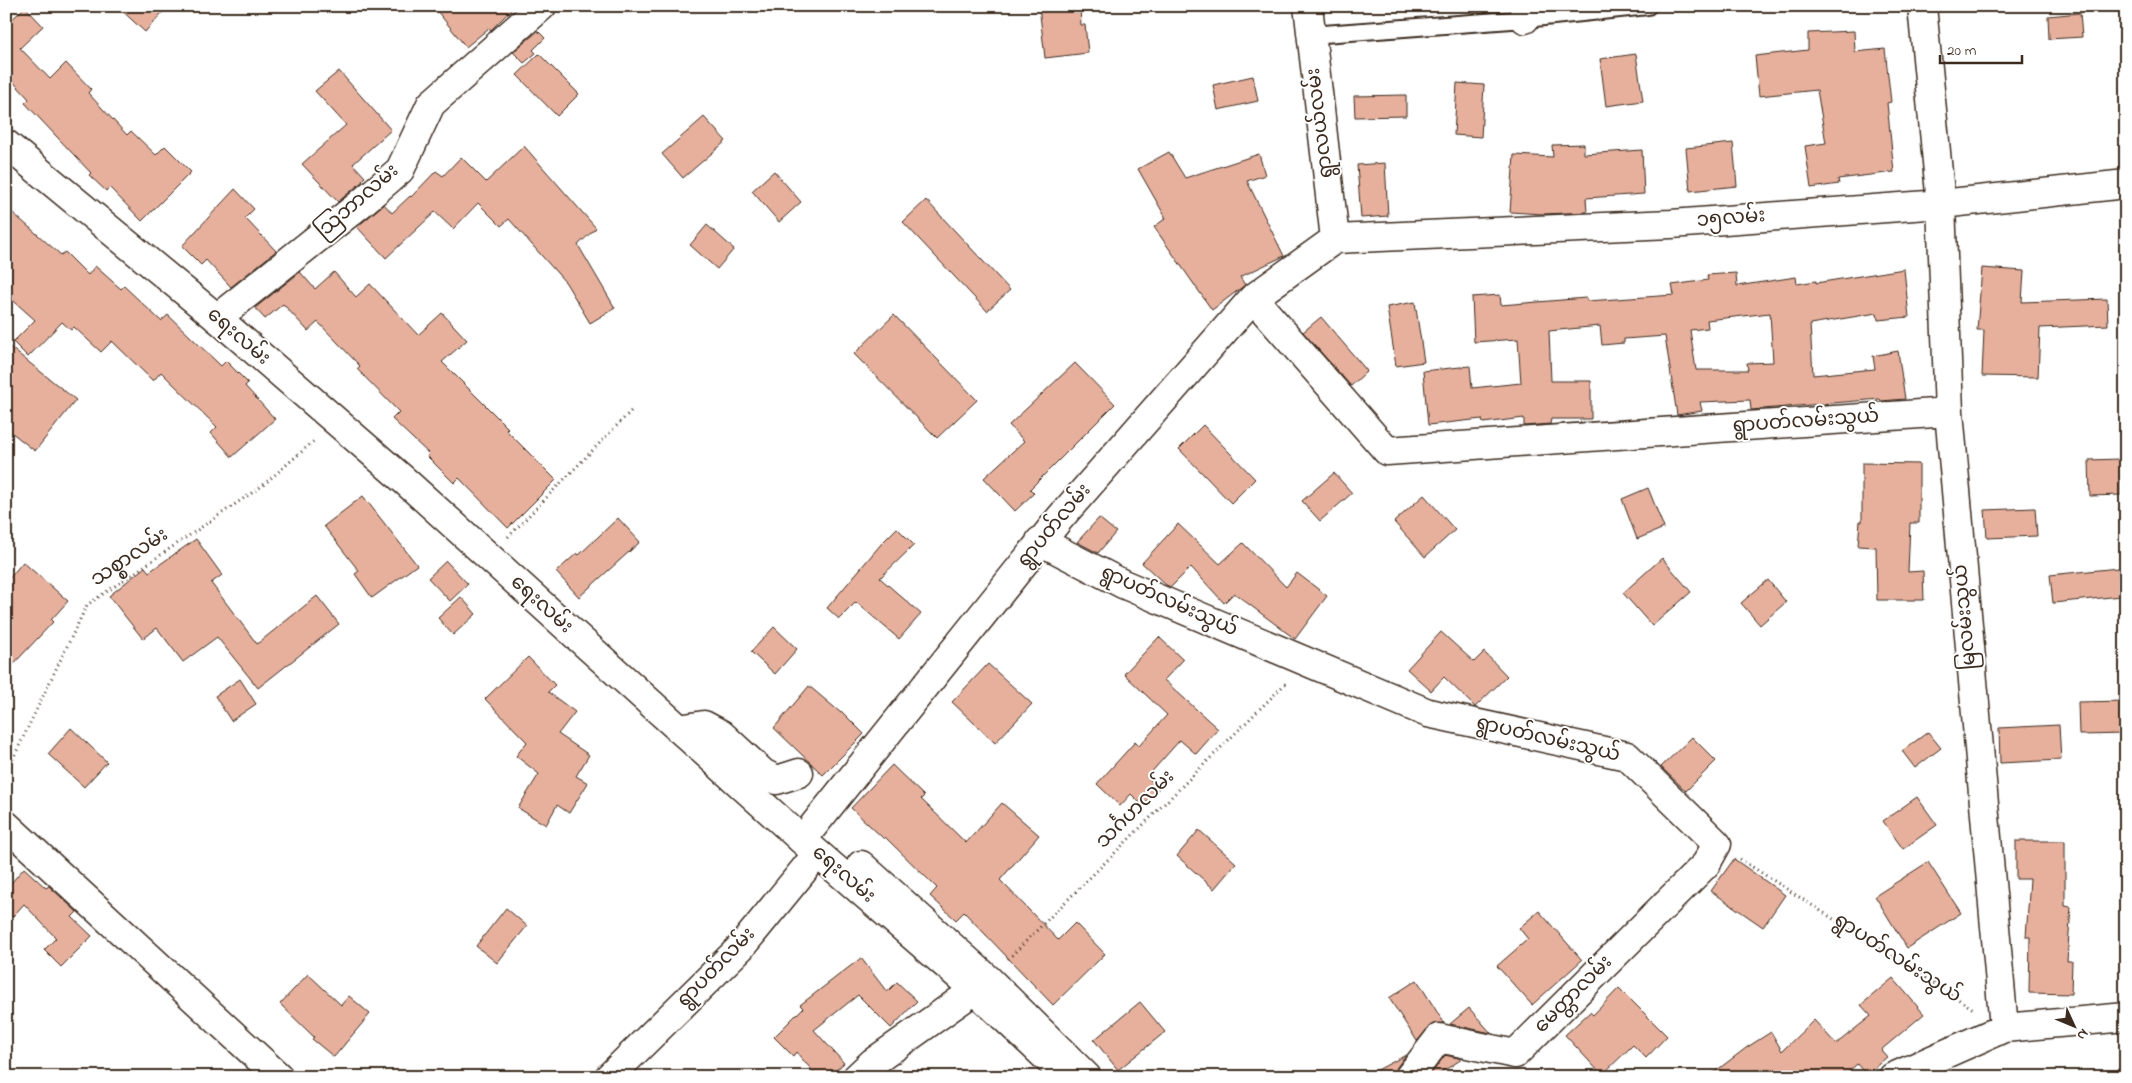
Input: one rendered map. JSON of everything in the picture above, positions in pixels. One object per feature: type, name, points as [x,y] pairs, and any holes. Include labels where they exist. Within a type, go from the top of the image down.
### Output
[{"type":"street","name":"သြဘာလမ်း","points":[[216,318],[359,205],[400,170],[431,104],[542,6]]},
{"type":"street","name":"ရွာလယ်လမ်း","points":[[1308,6],[1335,239]]},
{"type":"street","name":"မြလမ်းသွယ်","points":[[1922,6],[1941,204],[1949,412],[2004,1028]]},
{"type":"street","name":"ရေးလမ်း","points":[[6,144],[216,318],[405,481],[809,847],[982,984],[1067,1077]]},
{"type":"street","name":"၁၅လမ်း","points":[[1335,239],[1671,224],[1941,204],[2126,184]]},
{"type":"street","name":"ရွာပတ်လမ်း","points":[[609,1077],[741,947],[809,847],[1040,541],[1253,298],[1335,239]]},
{"type":"street","name":"ရွာပတ်လမ်းသွယ်","points":[[1253,298],[1387,451],[1949,412]]},
{"type":"street","name":"ရွာပတ်လမ်းသွယ်","points":[[1040,541],[1123,584],[1428,713],[1627,756],[1717,844]]},
{"type":"street","points":[[679,729],[704,725],[722,734],[763,774],[777,780],[799,773]]},
{"type":"street","points":[[6,825],[280,1077]]},
{"type":"street","name":"မေတ္တာလမ်း","points":[[1409,1077],[1439,1038],[1515,1054],[1706,864],[1717,844]]},
{"type":"street","points":[[861,865],[982,984],[1088,1077]]},
{"type":"street","points":[[857,1077],[872,1063],[982,984]]},
{"type":"street","points":[[1893,1077],[2004,1028],[2126,1017]]},
{"type":"lane","points":[[1310,35],[1524,13],[1648,6]]},
{"type":"path","points":[[488,558],[631,411]]},
{"type":"path","name":"သစ္စာလမ်း","points":[[6,773],[87,605],[262,486],[336,422]]},
{"type":"path","name":"သင်္ဂဟလမ်း","points":[[982,984],[1306,663]]},
{"type":"path","name":"ရွာပတ်လမ်းသွယ်","points":[[1717,844],[2004,1028]]},
{"type":"building","points":[[117,6],[168,6],[145,32]]},
{"type":"building","points":[[433,6],[515,6],[491,30],[489,28],[466,47]]},
{"type":"building","points":[[1039,6],[1080,6],[1081,25],[1085,25],[1088,53],[1045,58]]},
{"type":"building","points":[[25,7],[43,26],[20,48],[50,79],[66,63],[91,89],[88,93],[127,135],[131,131],[156,155],[165,146],[191,172],[142,221],[109,187],[106,191],[89,175],[91,173],[25,103],[29,99],[6,74],[6,25]]},
{"type":"building","points":[[2080,13],[2082,37],[2049,39],[2048,16]]},
{"type":"building","points":[[538,31],[545,38],[533,50],[536,53],[524,63],[513,52]]},
{"type":"building","points":[[1854,31],[1855,52],[1885,49],[1891,102],[1887,103],[1894,172],[1838,179],[1839,184],[1811,188],[1805,146],[1826,143],[1817,90],[1759,96],[1755,56],[1808,50],[1808,33]]},
{"type":"building","points":[[539,54],[579,94],[557,116],[517,75]]},
{"type":"building","points":[[1636,54],[1643,101],[1606,106],[1600,59]]},
{"type":"building","points":[[339,71],[391,130],[353,164],[365,177],[363,181],[338,202],[302,164],[346,125],[315,91]]},
{"type":"building","points":[[1253,76],[1258,101],[1218,110],[1213,85]]},
{"type":"building","points":[[1457,83],[1484,85],[1481,137],[1454,135]]},
{"type":"building","points":[[1406,95],[1406,116],[1355,117],[1354,96]]},
{"type":"building","points":[[704,117],[726,141],[683,178],[662,154]]},
{"type":"building","points":[[1733,143],[1737,186],[1690,191],[1686,148]]},
{"type":"building","points":[[1584,144],[1584,154],[1642,150],[1644,194],[1586,198],[1587,212],[1543,214],[1510,212],[1514,155],[1553,157],[1552,145]]},
{"type":"building","points":[[524,146],[596,228],[578,245],[615,308],[590,323],[566,283],[509,219],[501,226],[478,203],[453,229],[435,212],[386,258],[357,227],[384,204],[392,213],[411,197],[436,171],[443,176],[461,157],[486,182]]},
{"type":"building","points":[[1169,152],[1185,178],[1259,154],[1265,175],[1247,181],[1284,256],[1240,277],[1245,285],[1212,310],[1154,227],[1166,218],[1138,169]]},
{"type":"building","points":[[1385,163],[1388,216],[1361,218],[1357,165]]},
{"type":"building","points":[[774,171],[801,202],[779,222],[752,191]]},
{"type":"building","points":[[235,189],[254,209],[245,218],[276,251],[231,287],[206,260],[201,265],[182,246]]},
{"type":"building","points":[[926,200],[1010,290],[987,311],[903,222]]},
{"type":"building","points":[[6,207],[61,255],[65,252],[88,275],[95,266],[121,289],[124,286],[161,321],[168,315],[221,366],[226,361],[248,383],[245,386],[275,419],[232,457],[211,433],[217,427],[161,372],[153,381],[112,341],[101,352],[74,327],[71,330],[62,322],[28,357],[13,342],[35,320],[6,294]]},
{"type":"building","points":[[707,225],[734,249],[717,269],[690,245]]},
{"type":"building","points":[[1982,268],[2024,271],[2022,302],[2107,299],[2108,325],[2040,328],[2038,377],[1982,376],[1984,330],[1977,330]]},
{"type":"building","points":[[1904,269],[1909,317],[1878,320],[1877,313],[1810,324],[1813,375],[1875,369],[1873,356],[1898,351],[1905,399],[1881,401],[1880,399],[1751,410],[1750,400],[1700,402],[1702,411],[1677,415],[1665,336],[1624,339],[1624,343],[1602,345],[1600,326],[1549,331],[1551,381],[1591,381],[1591,419],[1551,419],[1550,424],[1524,426],[1524,418],[1483,423],[1482,419],[1428,425],[1423,371],[1470,366],[1472,388],[1521,383],[1518,339],[1474,342],[1472,297],[1500,295],[1501,305],[1586,298],[1587,301],[1674,295],[1672,285],[1708,280],[1707,275],[1736,273],[1737,286],[1796,277],[1797,284],[1816,281],[1816,283]],"holes":[[[1770,313],[1773,362],[1747,363],[1748,370],[1696,370],[1690,330],[1708,328],[1707,320]]]},
{"type":"building","points":[[300,272],[315,289],[334,272],[356,297],[370,284],[418,335],[442,313],[467,340],[442,362],[508,428],[506,430],[556,480],[508,528],[459,478],[454,483],[427,456],[429,454],[392,419],[399,412],[357,369],[360,366],[318,322],[308,331],[283,304],[265,319],[255,308]]},
{"type":"building","points":[[1415,302],[1424,362],[1396,366],[1387,307]]},
{"type":"building","points":[[894,315],[977,400],[937,438],[854,354]]},
{"type":"building","points":[[1321,317],[1367,371],[1351,386],[1303,332]]},
{"type":"building","points":[[6,344],[76,400],[35,451],[6,428]]},
{"type":"building","points":[[1075,363],[1115,404],[1030,489],[1034,493],[1015,511],[984,478],[1024,441],[1009,425]]},
{"type":"building","points":[[1203,425],[1255,479],[1231,503],[1179,449]]},
{"type":"building","points":[[2120,459],[2121,495],[2090,496],[2089,460]]},
{"type":"building","points":[[1862,463],[1919,464],[1919,523],[1910,523],[1908,572],[1923,571],[1924,600],[1877,600],[1876,547],[1858,546],[1860,521],[1862,522]]},
{"type":"building","points":[[1334,473],[1352,493],[1320,521],[1302,501]]},
{"type":"building","points":[[1648,488],[1664,528],[1637,539],[1622,499]]},
{"type":"building","points":[[1424,495],[1455,530],[1425,557],[1394,522]]},
{"type":"building","points":[[363,496],[417,565],[372,598],[355,574],[359,571],[324,526]]},
{"type":"building","points":[[2035,508],[2037,536],[1987,538],[1985,510]]},
{"type":"building","points":[[618,518],[640,542],[579,597],[556,572],[577,553],[579,555]]},
{"type":"building","points":[[1099,518],[1116,532],[1098,553],[1077,542]]},
{"type":"building","points":[[1178,524],[1220,564],[1243,543],[1286,587],[1297,573],[1327,596],[1295,639],[1234,593],[1224,603],[1191,567],[1171,587],[1166,585],[1142,563]]},
{"type":"building","points":[[897,528],[914,545],[880,578],[921,614],[899,639],[856,602],[839,619],[827,608]]},
{"type":"building","points":[[196,539],[222,575],[211,583],[257,644],[317,596],[339,624],[258,688],[217,637],[183,662],[157,628],[143,639],[109,596],[145,567],[149,572]]},
{"type":"building","points":[[1662,558],[1691,592],[1652,626],[1623,593]]},
{"type":"building","points":[[446,561],[468,584],[450,601],[428,578]]},
{"type":"building","points":[[23,562],[68,601],[51,620],[53,622],[6,672],[6,582]]},
{"type":"building","points":[[2118,568],[2121,596],[2053,603],[2050,575]]},
{"type":"building","points":[[1768,580],[1786,602],[1760,625],[1741,603]]},
{"type":"building","points":[[461,597],[476,614],[453,635],[438,618]]},
{"type":"building","points":[[774,627],[797,649],[775,674],[751,652]]},
{"type":"building","points":[[1441,632],[1474,662],[1484,652],[1507,676],[1475,707],[1444,677],[1431,691],[1407,669]]},
{"type":"building","points":[[1159,637],[1183,660],[1164,680],[1218,729],[1196,754],[1180,740],[1147,777],[1159,788],[1143,806],[1131,794],[1120,806],[1097,784],[1135,742],[1139,746],[1167,715],[1124,674]]},
{"type":"building","points":[[528,657],[555,685],[548,692],[575,712],[558,734],[589,755],[576,776],[588,783],[569,813],[557,805],[546,825],[518,808],[539,774],[516,756],[527,742],[485,699]]},
{"type":"building","points":[[988,664],[1032,704],[995,743],[952,702]]},
{"type":"building","points":[[240,679],[256,704],[231,721],[215,696]]},
{"type":"building","points":[[809,686],[842,712],[864,734],[823,775],[774,728]]},
{"type":"building","points":[[2126,701],[2126,734],[2079,735],[2078,702]]},
{"type":"building","points":[[2059,725],[2061,760],[2000,763],[1999,728]]},
{"type":"building","points":[[71,728],[107,762],[84,787],[48,754]]},
{"type":"building","points":[[1928,732],[1941,748],[1915,768],[1902,751]]},
{"type":"building","points":[[1692,737],[1716,761],[1686,791],[1661,767]]},
{"type":"building","points":[[892,765],[924,796],[921,799],[966,843],[1002,803],[1039,835],[1000,880],[1058,940],[1075,923],[1105,954],[1053,1005],[964,912],[956,920],[930,896],[937,888],[885,837],[884,839],[851,808]]},
{"type":"building","points":[[1917,797],[1937,825],[1903,849],[1883,821]]},
{"type":"building","points":[[1199,830],[1236,863],[1214,889],[1177,856]]},
{"type":"building","points":[[2016,841],[2065,841],[2065,906],[2071,907],[2067,961],[2072,961],[2071,994],[2029,993],[2030,937],[2026,937],[2030,879],[2016,879]]},
{"type":"building","points":[[1734,859],[1785,895],[1763,927],[1711,891]]},
{"type":"building","points":[[1928,862],[1961,913],[1907,948],[1875,896]]},
{"type":"building","points":[[24,868],[46,888],[49,886],[77,912],[72,917],[92,936],[61,967],[44,950],[56,938],[24,904],[6,924],[6,889]]},
{"type":"building","points":[[506,908],[527,926],[497,963],[476,946]]},
{"type":"building","points":[[1539,911],[1582,960],[1532,1005],[1497,966],[1528,939],[1519,928]]},
{"type":"building","points":[[861,958],[887,992],[897,982],[917,1001],[891,1028],[858,995],[814,1030],[844,1063],[829,1077],[818,1077],[796,1052],[793,1056],[774,1037],[803,1008],[800,1005]]},
{"type":"building","points":[[308,974],[341,1005],[349,996],[370,1014],[334,1057],[312,1039],[314,1037],[280,1004]]},
{"type":"building","points":[[1893,978],[1924,1014],[1881,1050],[1887,1057],[1866,1075],[1857,1064],[1843,1077],[1708,1077],[1746,1048],[1771,1032],[1782,1051],[1814,1020],[1836,1044],[1871,1016],[1861,1005]]},
{"type":"building","points":[[1417,980],[1444,1023],[1433,1024],[1417,1041],[1389,998]]},
{"type":"building","points":[[1619,988],[1667,1036],[1646,1058],[1633,1045],[1602,1075],[1565,1035],[1590,1012],[1593,1015]]},
{"type":"building","points":[[1140,1002],[1165,1032],[1118,1070],[1094,1040]]},
{"type":"building","points":[[1469,1008],[1491,1033],[1450,1024]]},
{"type":"building","points":[[1406,1055],[1397,1067],[1394,1077],[1364,1077]]},
{"type":"building","points":[[1445,1055],[1462,1059],[1434,1077],[1429,1077]]}]
